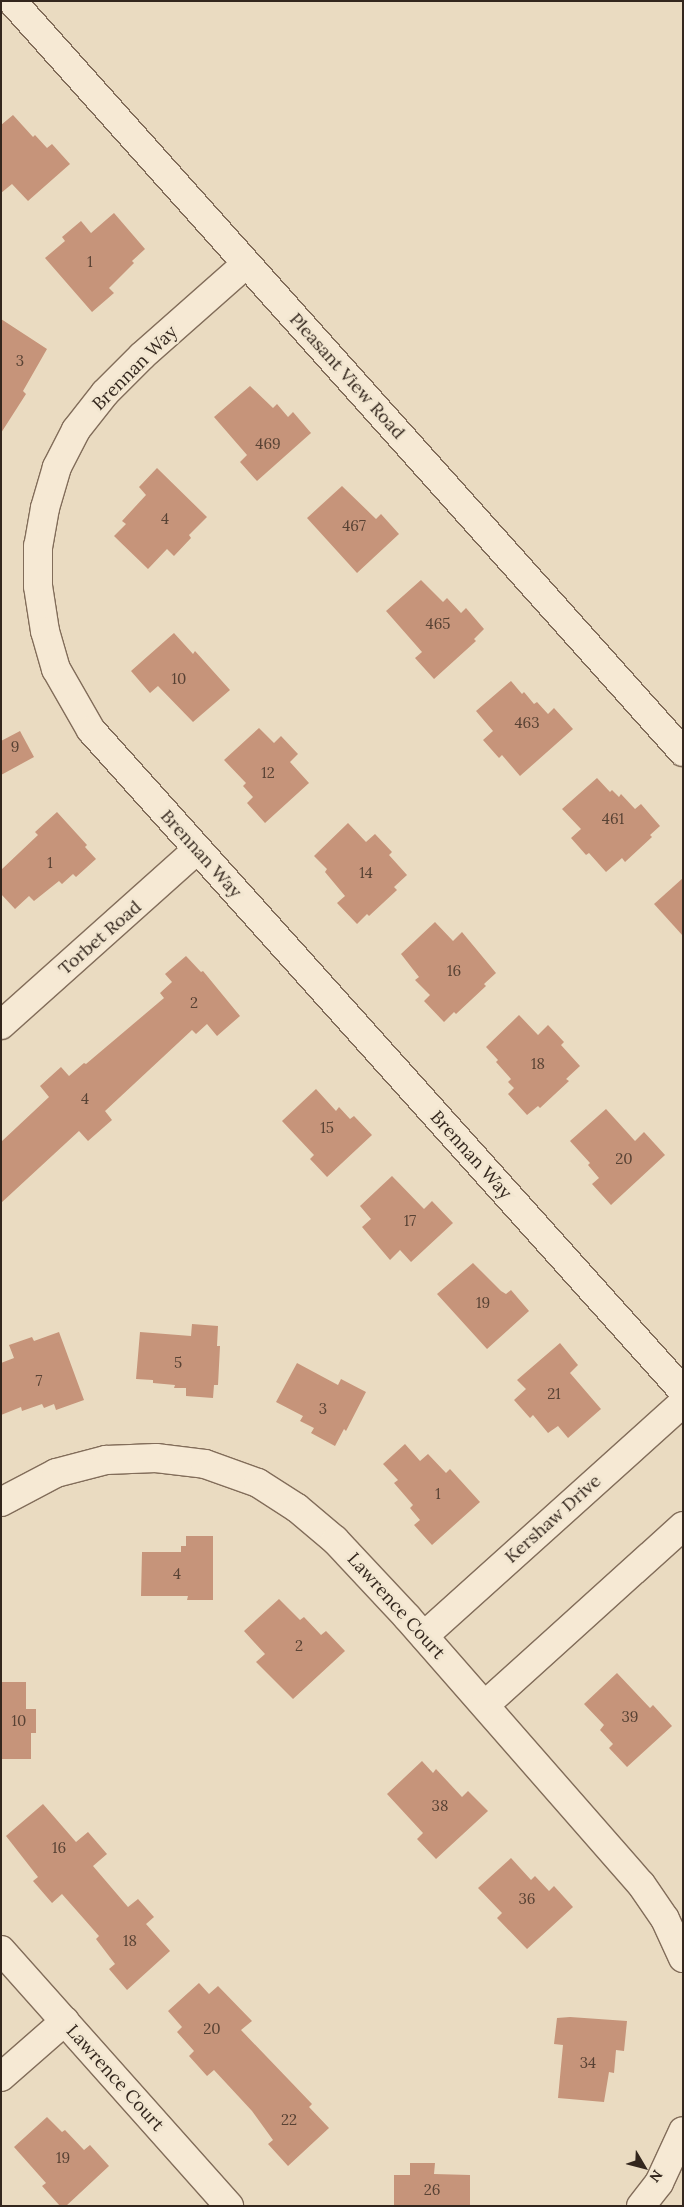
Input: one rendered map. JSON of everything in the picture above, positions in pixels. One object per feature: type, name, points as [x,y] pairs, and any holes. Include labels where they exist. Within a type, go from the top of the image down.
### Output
[{"type":"street","name":"Pleasant View Road","points":[[12,1],[683,752]]},
{"type":"street","name":"Brennan Way","points":[[246,264],[142,356],[105,393],[76,430],[57,467],[45,508],[38,546],[38,586],[45,631],[56,669],[91,730],[683,1392]]},
{"type":"street","name":"Torbet Road","points":[[1,1025],[197,850]]},
{"type":"street","name":"Kershaw Drive","points":[[424,1636],[683,1403]]},
{"type":"street","name":"Lawrence Court","points":[[1,1502],[56,1473],[106,1460],[156,1458],[205,1464],[258,1483],[297,1508],[335,1540],[424,1636],[642,1884],[665,1919],[683,1958]]},
{"type":"street","points":[[485,1705],[683,1526]]},
{"type":"street","name":"Lawrence Court","points":[[1,1950],[229,2206]]},
{"type":"street","points":[[1,2078],[64,2021]]},
{"type":"street","points":[[642,2206],[659,2183],[683,2131]]},
{"type":"building","points":[[13,115],[33,137],[35,135],[47,148],[52,144],[70,164],[28,201],[12,184],[1,193],[1,125]]},
{"type":"building","points":[[114,213],[145,249],[109,288],[114,293],[92,312],[45,258],[65,241],[62,237],[81,221],[91,233]]},
{"type":"building","points":[[1,319],[47,349],[23,391],[26,394],[1,433]]},
{"type":"building","points":[[250,386],[273,408],[277,404],[288,417],[293,412],[311,433],[257,481],[240,462],[247,455],[214,417]]},
{"type":"building","points":[[157,468],[207,517],[189,535],[191,538],[174,556],[167,549],[148,569],[114,536],[126,524],[122,521],[146,495],[139,487]]},
{"type":"building","points":[[342,486],[376,519],[381,514],[399,534],[357,573],[307,518]]},
{"type":"building","points":[[421,580],[443,602],[447,598],[461,613],[466,608],[484,629],[474,639],[476,641],[434,679],[415,658],[422,652],[386,611]]},
{"type":"building","points":[[174,633],[193,654],[195,651],[230,690],[193,722],[158,686],[150,693],[131,671]]},
{"type":"building","points":[[511,681],[522,694],[524,692],[534,704],[537,702],[548,714],[554,708],[573,729],[520,776],[502,755],[499,758],[483,740],[493,731],[476,711]]},
{"type":"building","points":[[259,728],[274,743],[281,736],[298,754],[290,762],[309,783],[265,823],[247,803],[253,797],[243,786],[246,783],[224,760]]},
{"type":"building","points":[[20,731],[34,757],[1,775],[1,741]]},
{"type":"building","points":[[597,778],[610,792],[612,790],[619,797],[621,794],[635,809],[641,804],[660,826],[650,835],[652,837],[625,862],[622,858],[606,872],[589,853],[586,855],[571,838],[581,829],[562,809]]},
{"type":"building","points":[[57,812],[87,845],[85,847],[96,859],[76,877],[73,874],[62,884],[59,881],[34,901],[29,896],[15,909],[1,894],[1,870],[38,835],[35,832]]},
{"type":"building","points":[[348,823],[366,842],[375,834],[392,852],[389,855],[407,875],[394,887],[397,890],[369,916],[367,914],[357,924],[337,903],[345,896],[325,872],[327,869],[314,856]]},
{"type":"building","points":[[683,878],[683,936],[654,904]]},
{"type":"building","points":[[435,922],[453,941],[462,932],[496,973],[484,984],[486,986],[456,1014],[454,1012],[444,1022],[424,1001],[430,995],[415,980],[419,977],[401,954]]},
{"type":"building","points":[[186,956],[201,972],[203,971],[240,1016],[217,1036],[207,1024],[196,1034],[192,1030],[105,1111],[112,1120],[88,1141],[79,1131],[1,1203],[1,1142],[49,1097],[40,1086],[61,1067],[69,1076],[84,1063],[86,1064],[164,998],[160,993],[172,982],[165,974]]},
{"type":"building","points":[[519,1015],[538,1035],[548,1025],[564,1042],[561,1045],[580,1066],[566,1079],[569,1081],[540,1108],[538,1106],[527,1115],[508,1094],[514,1088],[508,1082],[511,1079],[486,1047]]},
{"type":"building","points":[[316,1089],[336,1111],[339,1107],[350,1119],[354,1116],[372,1135],[327,1177],[310,1159],[314,1155],[282,1121]]},
{"type":"building","points":[[606,1109],[635,1141],[644,1132],[665,1155],[611,1205],[592,1184],[599,1178],[588,1165],[590,1163],[570,1141]]},
{"type":"building","points":[[392,1176],[424,1209],[432,1201],[453,1223],[411,1262],[400,1250],[390,1260],[362,1227],[371,1219],[360,1206]]},
{"type":"building","points":[[473,1263],[501,1291],[506,1294],[511,1290],[529,1311],[487,1349],[437,1294]]},
{"type":"building","points":[[192,1324],[218,1326],[217,1346],[220,1346],[218,1385],[214,1385],[213,1398],[186,1396],[186,1388],[174,1388],[175,1385],[153,1383],[153,1380],[136,1379],[140,1332],[191,1336]]},
{"type":"building","points":[[59,1332],[84,1400],[56,1410],[54,1404],[44,1408],[42,1404],[22,1411],[21,1407],[1,1415],[1,1363],[14,1358],[9,1345],[32,1337],[34,1341]]},
{"type":"building","points":[[560,1343],[578,1365],[570,1373],[601,1409],[568,1438],[558,1426],[548,1433],[533,1415],[530,1418],[514,1400],[526,1389],[517,1380]]},
{"type":"building","points":[[297,1363],[338,1385],[341,1379],[366,1392],[346,1431],[344,1429],[335,1446],[311,1433],[314,1428],[300,1421],[303,1416],[276,1402]]},
{"type":"building","points":[[405,1444],[420,1461],[428,1454],[446,1473],[450,1469],[480,1502],[432,1545],[414,1525],[420,1520],[410,1508],[413,1505],[394,1483],[398,1480],[383,1464]]},
{"type":"building","points":[[186,1536],[213,1536],[213,1600],[187,1600],[188,1596],[141,1596],[142,1552],[181,1552],[181,1546],[186,1546]]},
{"type":"building","points":[[279,1599],[300,1620],[304,1617],[321,1635],[326,1631],[345,1651],[293,1699],[256,1662],[265,1654],[244,1631]]},
{"type":"building","points":[[617,1673],[650,1708],[653,1705],[672,1726],[627,1767],[609,1748],[613,1744],[600,1730],[604,1725],[584,1704]]},
{"type":"building","points":[[1,1682],[26,1682],[26,1709],[36,1709],[36,1733],[31,1733],[31,1759],[1,1759]]},
{"type":"building","points":[[422,1761],[433,1773],[436,1769],[462,1797],[468,1791],[488,1811],[436,1859],[417,1839],[423,1833],[387,1794]]},
{"type":"building","points":[[43,1804],[76,1842],[88,1832],[107,1854],[93,1866],[128,1907],[138,1899],[154,1917],[146,1924],[170,1951],[127,1990],[109,1969],[115,1964],[96,1939],[99,1936],[62,1894],[52,1903],[33,1881],[38,1877],[6,1836]]},
{"type":"building","points":[[511,1858],[531,1880],[535,1876],[549,1891],[554,1886],[573,1907],[527,1949],[497,1918],[502,1913],[478,1888]]},
{"type":"building","points":[[199,1983],[209,1994],[218,1986],[252,2021],[241,2030],[312,2104],[309,2107],[329,2128],[288,2166],[268,2144],[273,2140],[252,2111],[214,2070],[207,2076],[189,2056],[194,2051],[177,2032],[182,2027],[168,2011]]},
{"type":"building","points":[[570,2017],[627,2021],[624,2051],[616,2050],[614,2073],[609,2072],[604,2102],[558,2098],[563,2045],[554,2044],[557,2018]]},
{"type":"building","points":[[47,2117],[62,2132],[65,2130],[84,2150],[90,2145],[109,2166],[66,2206],[60,2206],[42,2186],[46,2183],[14,2147]]},
{"type":"building","points":[[410,2163],[435,2163],[434,2174],[470,2175],[470,2206],[394,2206],[394,2175],[410,2175]]}]
